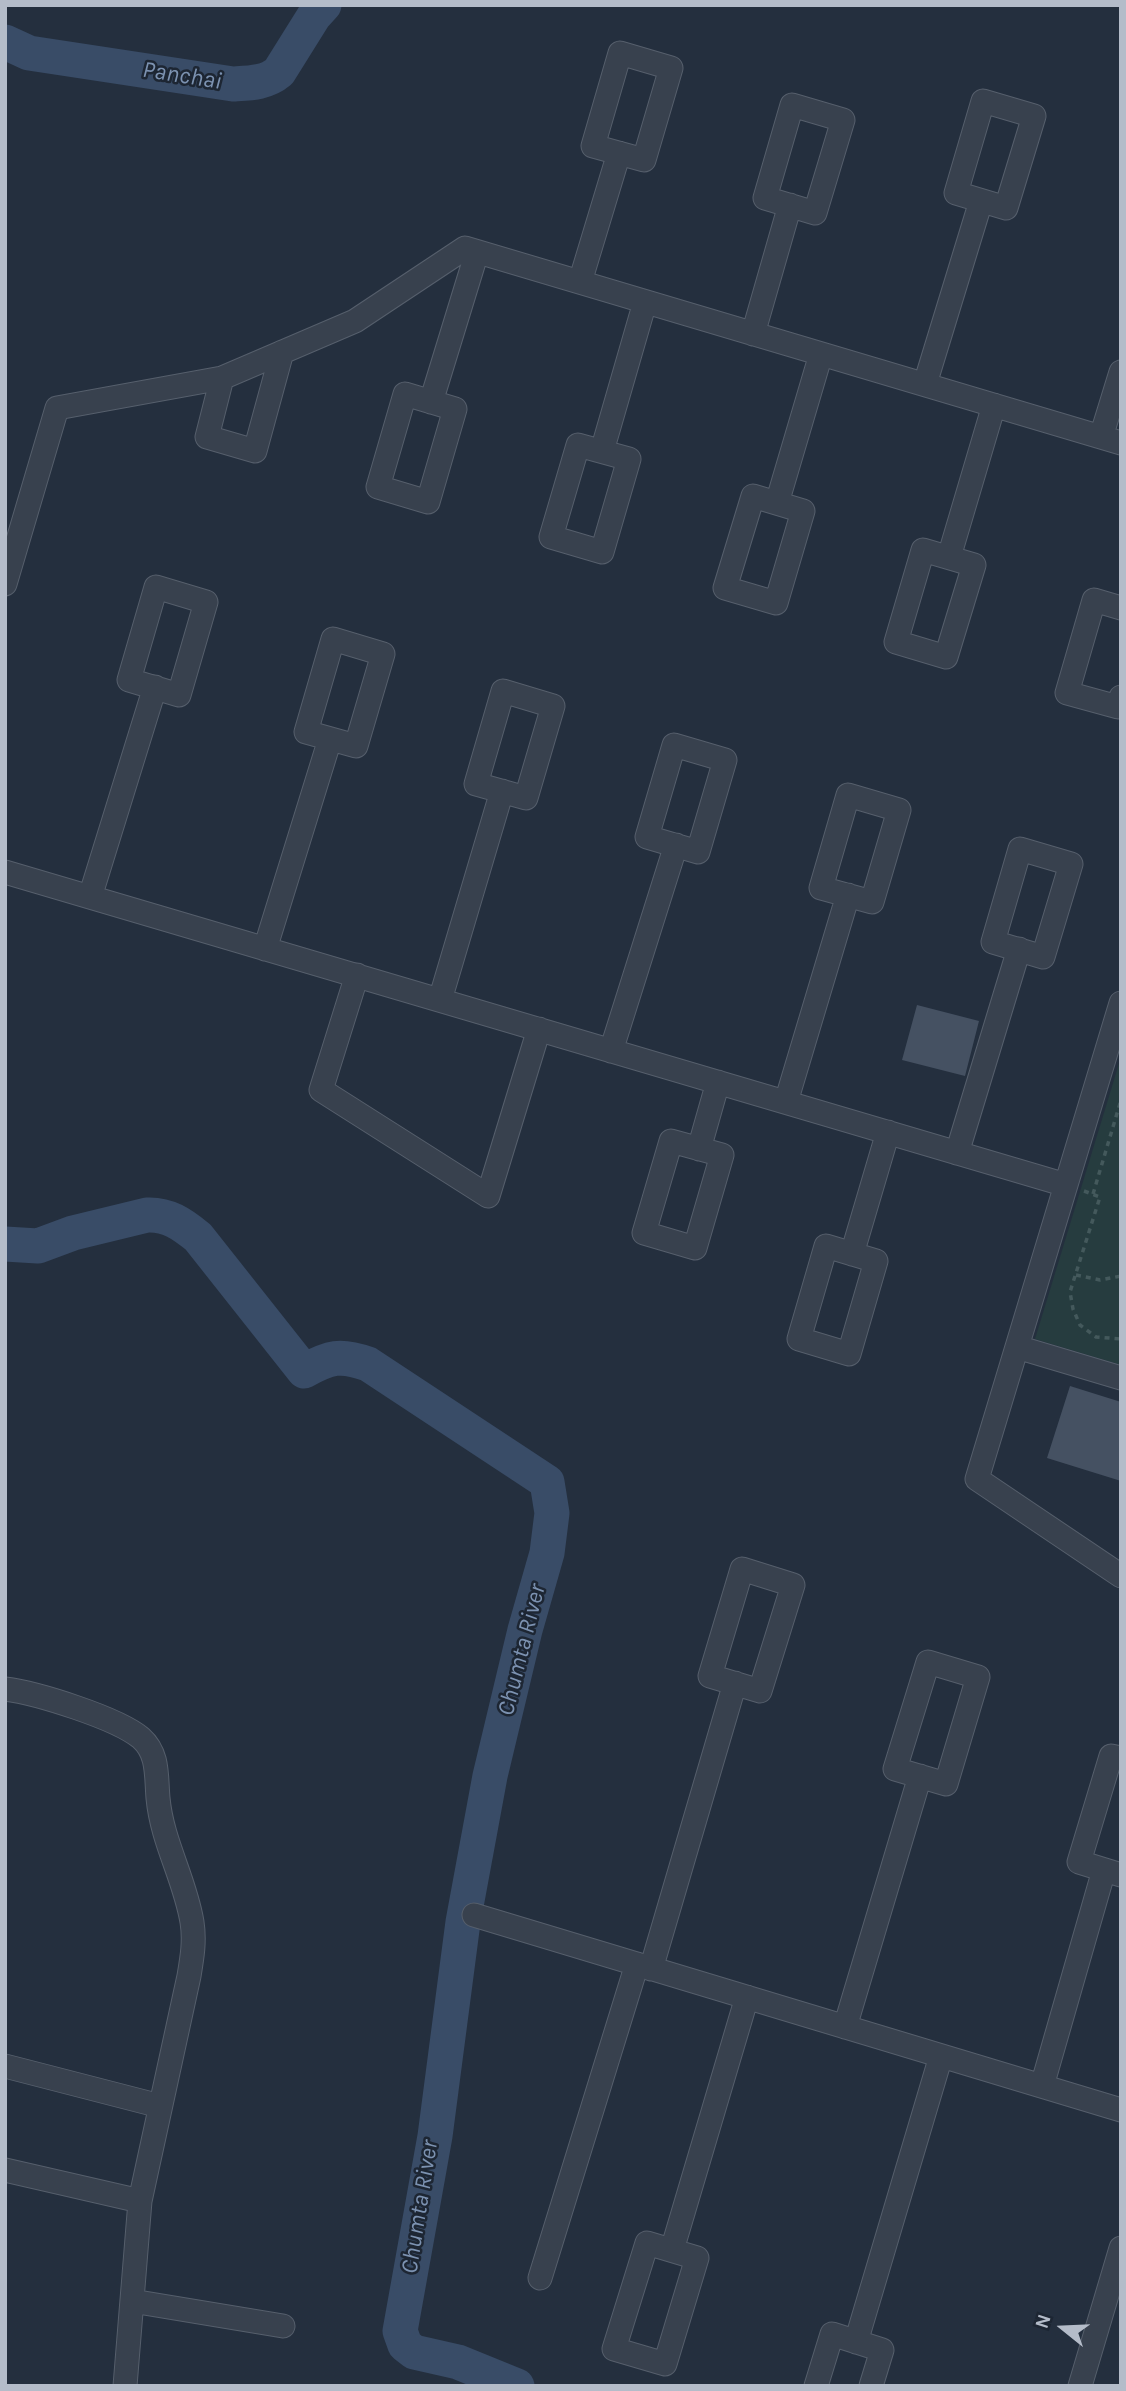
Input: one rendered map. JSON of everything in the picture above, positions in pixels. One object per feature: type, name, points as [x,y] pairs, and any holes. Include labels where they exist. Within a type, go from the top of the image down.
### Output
[{"type":"street","points":[[621,53],[671,68],[644,160],[619,153],[593,146],[621,53]]},
{"type":"street","points":[[983,101],[1034,116],[1006,208],[981,201],[956,193],[983,101]]},
{"type":"street","points":[[792,105],[843,120],[815,213],[790,205],[765,198],[792,105]]},
{"type":"street","points":[[580,282],[619,153]]},
{"type":"street","points":[[925,384],[981,201]]},
{"type":"street","points":[[753,334],[790,205]]},
{"type":"street","points":[[5,584],[57,408],[222,378],[355,321],[465,248],[1111,440],[1121,372]]},
{"type":"street","points":[[431,402],[477,252]]},
{"type":"street","points":[[601,451],[645,302]]},
{"type":"street","points":[[222,378],[207,437],[255,451],[282,352]]},
{"type":"street","points":[[777,503],[821,354]]},
{"type":"street","points":[[405,394],[431,402],[455,409],[428,502],[377,487],[405,394]]},
{"type":"street","points":[[949,557],[993,405]]},
{"type":"street","points":[[578,445],[601,451],[629,459],[602,552],[551,537],[578,445]]},
{"type":"street","points":[[752,496],[777,503],[803,511],[776,603],[725,588],[752,496]]},
{"type":"street","points":[[923,550],[949,557],[974,565],[946,657],[896,642],[923,550]]},
{"type":"street","points":[[156,587],[206,602],[179,695],[155,687],[129,680],[156,587]]},
{"type":"street","points":[[1121,608],[1094,600],[1067,693],[1118,707],[1121,697]]},
{"type":"street","points":[[333,639],[383,654],[356,746],[330,739],[306,732],[333,639]]},
{"type":"street","points":[[90,897],[155,687]]},
{"type":"street","points":[[503,691],[553,706],[526,798],[502,791],[476,784],[503,691]]},
{"type":"street","points":[[265,949],[330,739]]},
{"type":"street","points":[[674,745],[724,760],[698,852],[676,845],[647,837],[674,745]]},
{"type":"street","points":[[440,1000],[502,791]]},
{"type":"street","points":[[848,795],[899,810],[872,902],[848,895],[821,888],[848,795]]},
{"type":"street","points":[[611,1051],[676,845]]},
{"type":"street","points":[[1020,849],[1070,864],[1043,957],[1019,949],[993,942],[1020,849]]},
{"type":"street","points":[[5,872],[1066,1185]]},
{"type":"street","points":[[786,1102],[848,895]]},
{"type":"street","points":[[957,1153],[1019,949]]},
{"type":"street","points":[[357,975],[321,1090],[488,1196],[539,1029]]},
{"type":"street","points":[[1121,1003],[977,1479],[1121,1576]]},
{"type":"street","points":[[699,1149],[718,1082]]},
{"type":"street","points":[[852,1254],[888,1132]]},
{"type":"street","points":[[671,1141],[699,1149],[722,1155],[695,1248],[644,1233],[671,1141]]},
{"type":"street","points":[[826,1246],[852,1254],[876,1261],[849,1354],[799,1339],[826,1246]]},
{"type":"street","points":[[1017,1347],[1121,1378]]},
{"type":"street","points":[[743,1569],[793,1585],[760,1691],[735,1683],[710,1676],[743,1569]]},
{"type":"street","points":[[928,1662],[978,1677],[946,1784],[920,1776],[895,1769],[928,1662]]},
{"type":"street","points":[[540,2278],[735,1683]]},
{"type":"street","points":[[5,1689],[31,1693],[107,1719],[141,1738],[153,1754],[156,1765],[161,1823],[181,1880],[193,1936],[189,1976],[140,2201],[125,2386]]},
{"type":"street","points":[[1042,2086],[1112,1872],[1079,1862],[1111,1756],[1121,1758]]},
{"type":"street","points":[[845,2027],[920,1776]]},
{"type":"street","points":[[474,1915],[1121,2110]]},
{"type":"street","points":[[672,2250],[747,1997]]},
{"type":"street","points":[[856,2342],[941,2056]]},
{"type":"street","points":[[5,2066],[160,2106]]},
{"type":"street","points":[[5,2170],[140,2201]]},
{"type":"street","points":[[646,2242],[672,2250],[697,2258],[665,2364],[614,2349],[646,2242]]},
{"type":"street","points":[[1080,2386],[1121,2248]]},
{"type":"street","points":[[132,2301],[284,2326]]},
{"type":"street","points":[[816,2386],[832,2334],[882,2350],[871,2386]]},
{"type":"path","points":[[1093,1194],[1121,1100]]},
{"type":"path","points":[[1100,1196],[1070,1292],[1080,1325],[1096,1337],[1121,1339]]},
{"type":"path","points":[[1076,1275],[1100,1280],[1121,1276]]},
{"type":"green space","points":[[1121,1057],[1121,1365],[1035,1339]]},
{"type":"building","points":[[917,1005],[979,1021],[965,1076],[902,1060]]},
{"type":"building","points":[[1070,1386],[1121,1402],[1121,1481],[1047,1458]]},
{"type":"waterway","name":"Panchai","points":[[5,42],[29,53],[233,84],[252,83],[279,72],[314,16],[324,5]]},
{"type":"waterway","name":"Chumta River","points":[[5,1244],[38,1246],[73,1233],[147,1215],[162,1216],[174,1221],[198,1237],[304,1371],[335,1358],[368,1364],[547,1482],[552,1513],[547,1553],[525,1630],[490,1776],[463,1922],[435,2136],[400,2331],[405,2345],[414,2352],[458,2362],[517,2386]]}]
